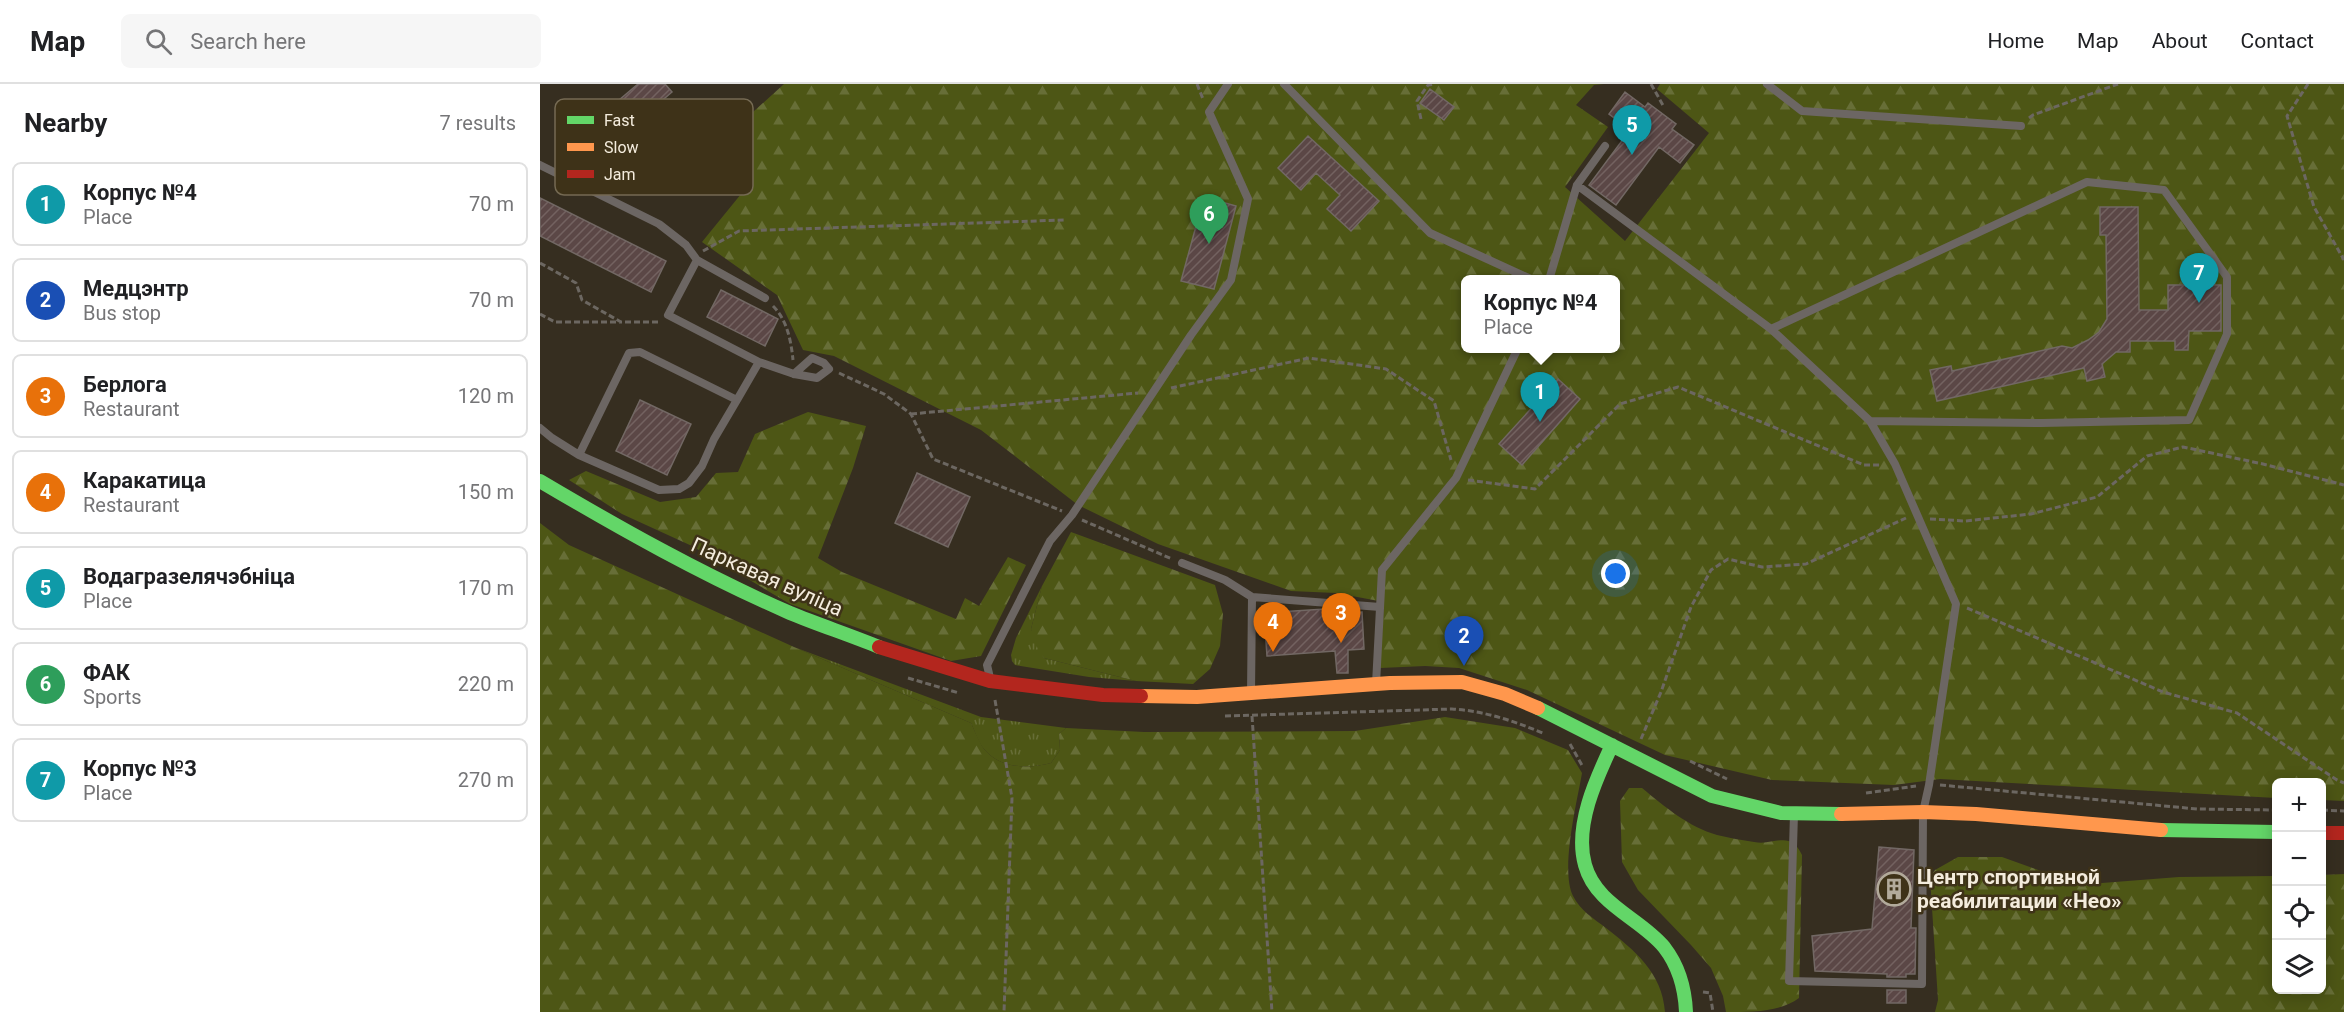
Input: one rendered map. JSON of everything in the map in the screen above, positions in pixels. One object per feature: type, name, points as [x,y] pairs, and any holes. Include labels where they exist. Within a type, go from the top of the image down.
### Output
[{"type":"street","name":"Паркавая вуліца","points":[[540,481],[605,520],[736,589],[790,614],[896,653],[990,681],[1103,695],[1197,697],[1440,681],[1480,686],[1544,710],[1712,796],[1754,807],[1794,813],[1976,813],[2163,830],[2272,832]]},
{"type":"street","points":[[1612,745],[1598,774],[1590,804],[1584,843],[1585,865],[1598,889],[1659,942],[1674,965],[1686,998],[1686,1012]]},
{"type":"street","points":[[2326,833],[2344,833]]},
{"type":"lane","points":[[990,681],[987,665],[1050,541],[1072,515],[1231,280],[1248,199],[1209,112],[1228,84]]},
{"type":"lane","points":[[1284,84],[1430,233],[1524,275]]},
{"type":"lane","points":[[1767,84],[1802,111],[2021,126]]},
{"type":"lane","points":[[1550,275],[1577,185],[1605,146]]},
{"type":"lane","points":[[540,165],[555,172]]},
{"type":"lane","points":[[1771,329],[2088,182],[2164,190],[2227,277],[2227,334],[2189,420],[2041,423],[1870,421]]},
{"type":"lane","points":[[1577,185],[1771,329],[1870,421],[1895,464],[1956,604],[1923,812],[1922,984],[1789,981],[1794,813]]},
{"type":"lane","points":[[601,195],[659,224],[686,244],[697,260],[765,298]]},
{"type":"lane","points":[[697,260],[669,315],[759,362],[794,374],[817,378],[830,369],[824,363],[812,358],[794,374]]},
{"type":"lane","points":[[579,455],[628,353],[640,352],[737,400]]},
{"type":"lane","points":[[1377,684],[1382,570],[1456,478],[1516,353]]},
{"type":"lane","points":[[540,428],[579,455],[659,490],[679,489],[688,483],[702,466],[714,439],[759,362]]},
{"type":"lane","points":[[1182,563],[1225,580],[1252,597],[1380,607]]},
{"type":"lane","points":[[1251,693],[1252,597]]},
{"type":"path","points":[[1421,119],[1417,101],[1428,85],[1436,84]]},
{"type":"path","points":[[1651,84],[1664,107]]},
{"type":"path","points":[[2021,126],[2033,115],[2118,84]]},
{"type":"path","points":[[2308,84],[2287,116],[2314,207],[2344,260]]},
{"type":"path","points":[[697,260],[702,252],[739,231],[1064,220]]},
{"type":"path","points":[[540,263],[576,283],[582,300],[621,322]]},
{"type":"path","points":[[765,298],[782,315],[791,341],[794,374]]},
{"type":"path","points":[[540,314],[555,321],[683,323]]},
{"type":"path","points":[[911,414],[1155,392],[1309,358],[1386,369],[1434,401],[1456,478],[1535,489],[1620,404],[1678,387],[1864,465],[1886,465]]},
{"type":"path","points":[[830,369],[884,394],[911,414],[933,459],[1072,515],[1182,563]]},
{"type":"path","points":[[1640,740],[1661,692],[1691,607],[1711,570],[1728,560],[1762,567],[1806,564],[1906,518],[1965,521],[2031,514],[2097,497],[2147,456],[2183,447],[2263,464],[2344,485]]},
{"type":"path","points":[[1906,518],[1911,528]]},
{"type":"path","points":[[1956,604],[2163,692],[2237,713],[2344,783]]},
{"type":"path","points":[[990,681],[1012,798],[1004,1012]]},
{"type":"path","points":[[1251,693],[1272,1012]]},
{"type":"path","points":[[1570,744],[1583,768]]},
{"type":"path","points":[[2326,810],[2344,811]]},
{"type":"path","points":[[1699,984],[1702,992],[1710,993],[1713,1012]]},
{"type":"green space","points":[[784,84],[1604,84],[1594,85],[1576,105],[1608,127],[1565,187],[1625,241],[1709,133],[1657,89],[1660,84],[2344,84],[2344,801],[2326,800],[2326,778],[2272,778],[2272,798],[1940,779],[1894,785],[1772,780],[1665,755],[1527,690],[1459,668],[1425,666],[1380,668],[1384,602],[1336,593],[1291,591],[1158,544],[1078,505],[981,430],[834,356],[803,350],[777,295],[702,242],[740,195],[753,195],[753,112]]},
{"type":"green space","points":[[808,412],[866,426],[853,468],[818,558],[842,572],[956,619],[965,598],[979,606],[1008,557],[1026,565],[981,656],[951,661],[790,604],[692,546],[622,514],[569,480],[586,471],[660,502],[696,497],[716,473],[738,472],[755,434]]},
{"type":"green space","points":[[540,523],[569,545],[794,647],[971,723],[982,746],[991,756],[1015,766],[1051,763],[1060,750],[1059,734],[1066,728],[1144,732],[1355,731],[1445,717],[1515,728],[1568,750],[1582,773],[1569,853],[1569,884],[1573,896],[1583,910],[1637,954],[1653,974],[1659,985],[1665,1012],[540,1012]]},
{"type":"green space","points":[[1071,532],[1215,585],[1223,614],[1220,646],[1210,669],[1193,684],[1136,681],[1044,658],[1035,644],[1031,629],[1042,586]]},
{"type":"green space","points":[[1042,586],[1031,629],[1044,658],[1136,681],[1089,677],[1015,665],[1011,655],[1016,638]]},
{"type":"green space","points":[[794,647],[981,717],[1066,728],[1059,734],[1060,750],[1051,763],[1033,766],[1007,764],[991,756],[984,749],[971,723]]},
{"type":"green space","points":[[1629,788],[1642,788],[1678,816],[1707,831],[1762,843],[1787,841],[1797,847],[1802,855],[1799,998],[1774,1009],[1726,1012],[1723,996],[1711,968],[1638,890],[1622,862],[1620,801]]},
{"type":"green space","points":[[1958,857],[2002,857],[2052,875],[2102,883],[2179,877],[2272,876],[2272,994],[2326,994],[2326,875],[2344,874],[2344,1012],[1935,1012],[1938,1000],[1930,877],[1935,870]]},
{"type":"building","points":[[638,84],[665,84],[672,92],[664,99],[620,99]]},
{"type":"building","points":[[1430,89],[1454,107],[1444,120],[1420,103]]},
{"type":"building","points":[[1625,92],[1645,107],[1648,103],[1676,124],[1672,129],[1694,145],[1680,163],[1659,147],[1616,205],[1589,185],[1630,130],[1609,114]]},
{"type":"building","points":[[1308,136],[1379,201],[1351,231],[1327,209],[1340,195],[1316,173],[1301,190],[1278,168]]},
{"type":"building","points":[[1204,197],[1236,206],[1214,289],[1181,281]]},
{"type":"building","points":[[540,198],[666,261],[651,292],[540,236]]},
{"type":"building","points":[[2100,207],[2138,207],[2139,310],[2168,310],[2168,285],[2221,285],[2221,331],[2189,331],[2188,350],[2175,350],[2175,341],[2130,341],[2130,352],[2116,352],[2102,364],[2105,377],[2087,381],[2084,368],[1937,401],[1930,370],[1951,366],[1952,371],[2062,346],[2072,348],[2099,332],[2107,319],[2106,235],[2100,235]]},
{"type":"building","points":[[721,290],[778,319],[765,346],[707,317]]},
{"type":"building","points":[[1558,379],[1580,399],[1522,465],[1499,444]]},
{"type":"building","points":[[640,400],[691,424],[667,475],[616,451]]},
{"type":"building","points":[[917,473],[970,497],[948,547],[895,523]]},
{"type":"building","points":[[1325,609],[1327,614],[1362,612],[1364,649],[1348,650],[1348,673],[1337,673],[1335,651],[1267,656],[1264,613]]},
{"type":"building","name":"Центр спортивной реабилитации «Нео»","points":[[1879,847],[1914,850],[1911,928],[1916,928],[1915,974],[1906,974],[1906,977],[1887,977],[1887,974],[1815,971],[1812,936],[1872,929]]},
{"type":"building","points":[[1887,990],[1906,990],[1906,1003],[1887,1003]]},
{"type":"traffic: fast","points":[[540,481],[632,534],[726,583],[790,613],[879,647]]},
{"type":"traffic: fast","points":[[1538,708],[1712,796],[1781,813],[1841,814]]},
{"type":"traffic: fast","points":[[1612,745],[1599,773],[1584,819],[1582,850],[1585,865],[1599,891],[1654,937],[1669,954],[1680,978],[1686,1012]]},
{"type":"traffic: fast","points":[[2161,830],[2272,832]]},
{"type":"traffic: slow","points":[[1141,696],[1197,697],[1390,683],[1462,682],[1505,694],[1538,708]]},
{"type":"traffic: slow","points":[[1841,814],[1923,812],[1976,814],[2161,830]]},
{"type":"traffic: jam","points":[[879,647],[990,681],[1103,695],[1141,696]]},
{"type":"traffic: jam","points":[[2326,833],[2344,833]]},
{"type":"place","name":"Водагразелячэбніца","points":[[1632,155]]},
{"type":"place","name":"ФАК","points":[[1209,244]]},
{"type":"place","name":"Корпус №3","points":[[2199,303]]},
{"type":"place","name":"Корпус №4","points":[[1540,422]]},
{"type":"place","name":"Берлога","points":[[1341,643]]},
{"type":"place","name":"Каракатица","points":[[1273,652]]},
{"type":"place","name":"Медцэнтр","points":[[1464,666]]},
{"type":"place","name":"Центр спортивной реабилитации «Нео»","points":[[1894,889]]}]
